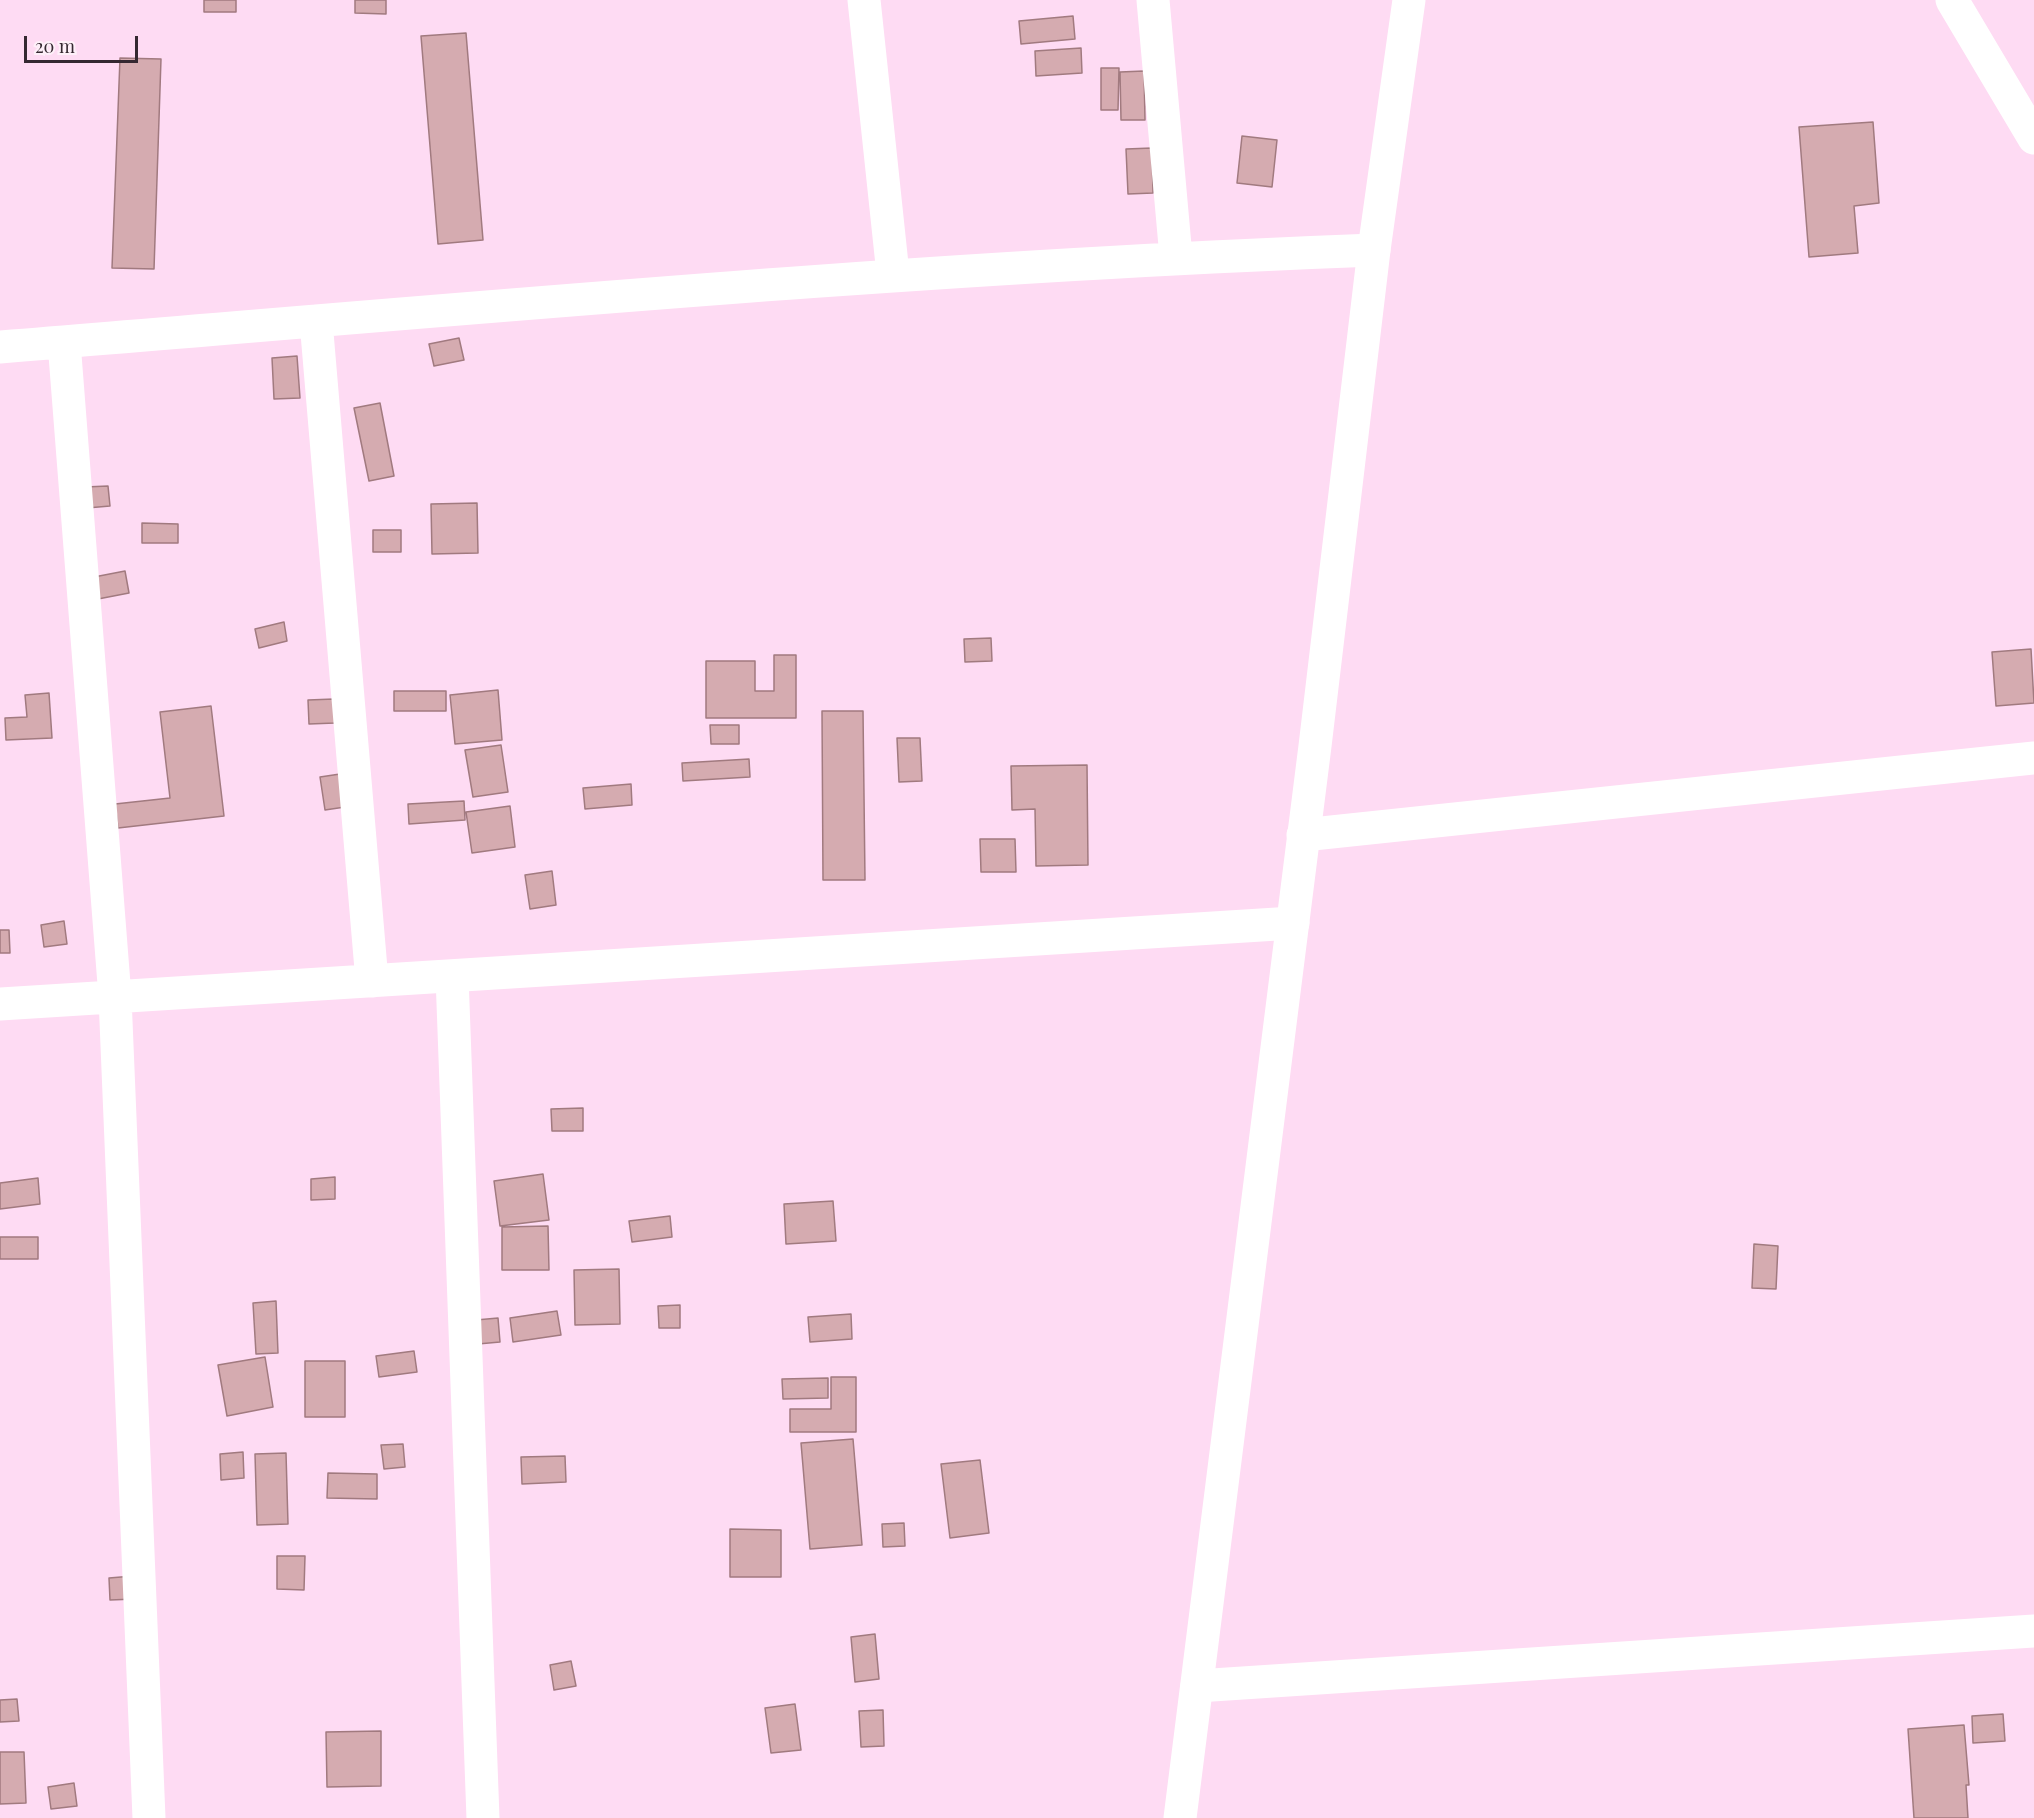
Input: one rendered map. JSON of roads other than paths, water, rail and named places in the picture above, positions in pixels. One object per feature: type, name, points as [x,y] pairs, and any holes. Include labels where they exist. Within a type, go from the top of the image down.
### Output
[{"type":"street","points":[[864,0],[894,274]]},
{"type":"street","points":[[1153,0],[1176,257]]},
{"type":"street","points":[[1180,1818],[1293,923],[1374,250],[1409,0]]},
{"type":"street","points":[[1953,0],[2021,96],[2034,138]]},
{"type":"street","points":[[0,347],[894,274],[1176,257],[1374,250]]},
{"type":"street","points":[[316,321],[372,981]]},
{"type":"street","points":[[64,342],[115,997],[149,1818]]},
{"type":"street","points":[[1303,835],[2034,758]]},
{"type":"street","points":[[0,1004],[1293,923]]},
{"type":"street","points":[[452,976],[483,1818]]},
{"type":"street","points":[[1197,1686],[2034,1631]]}]
